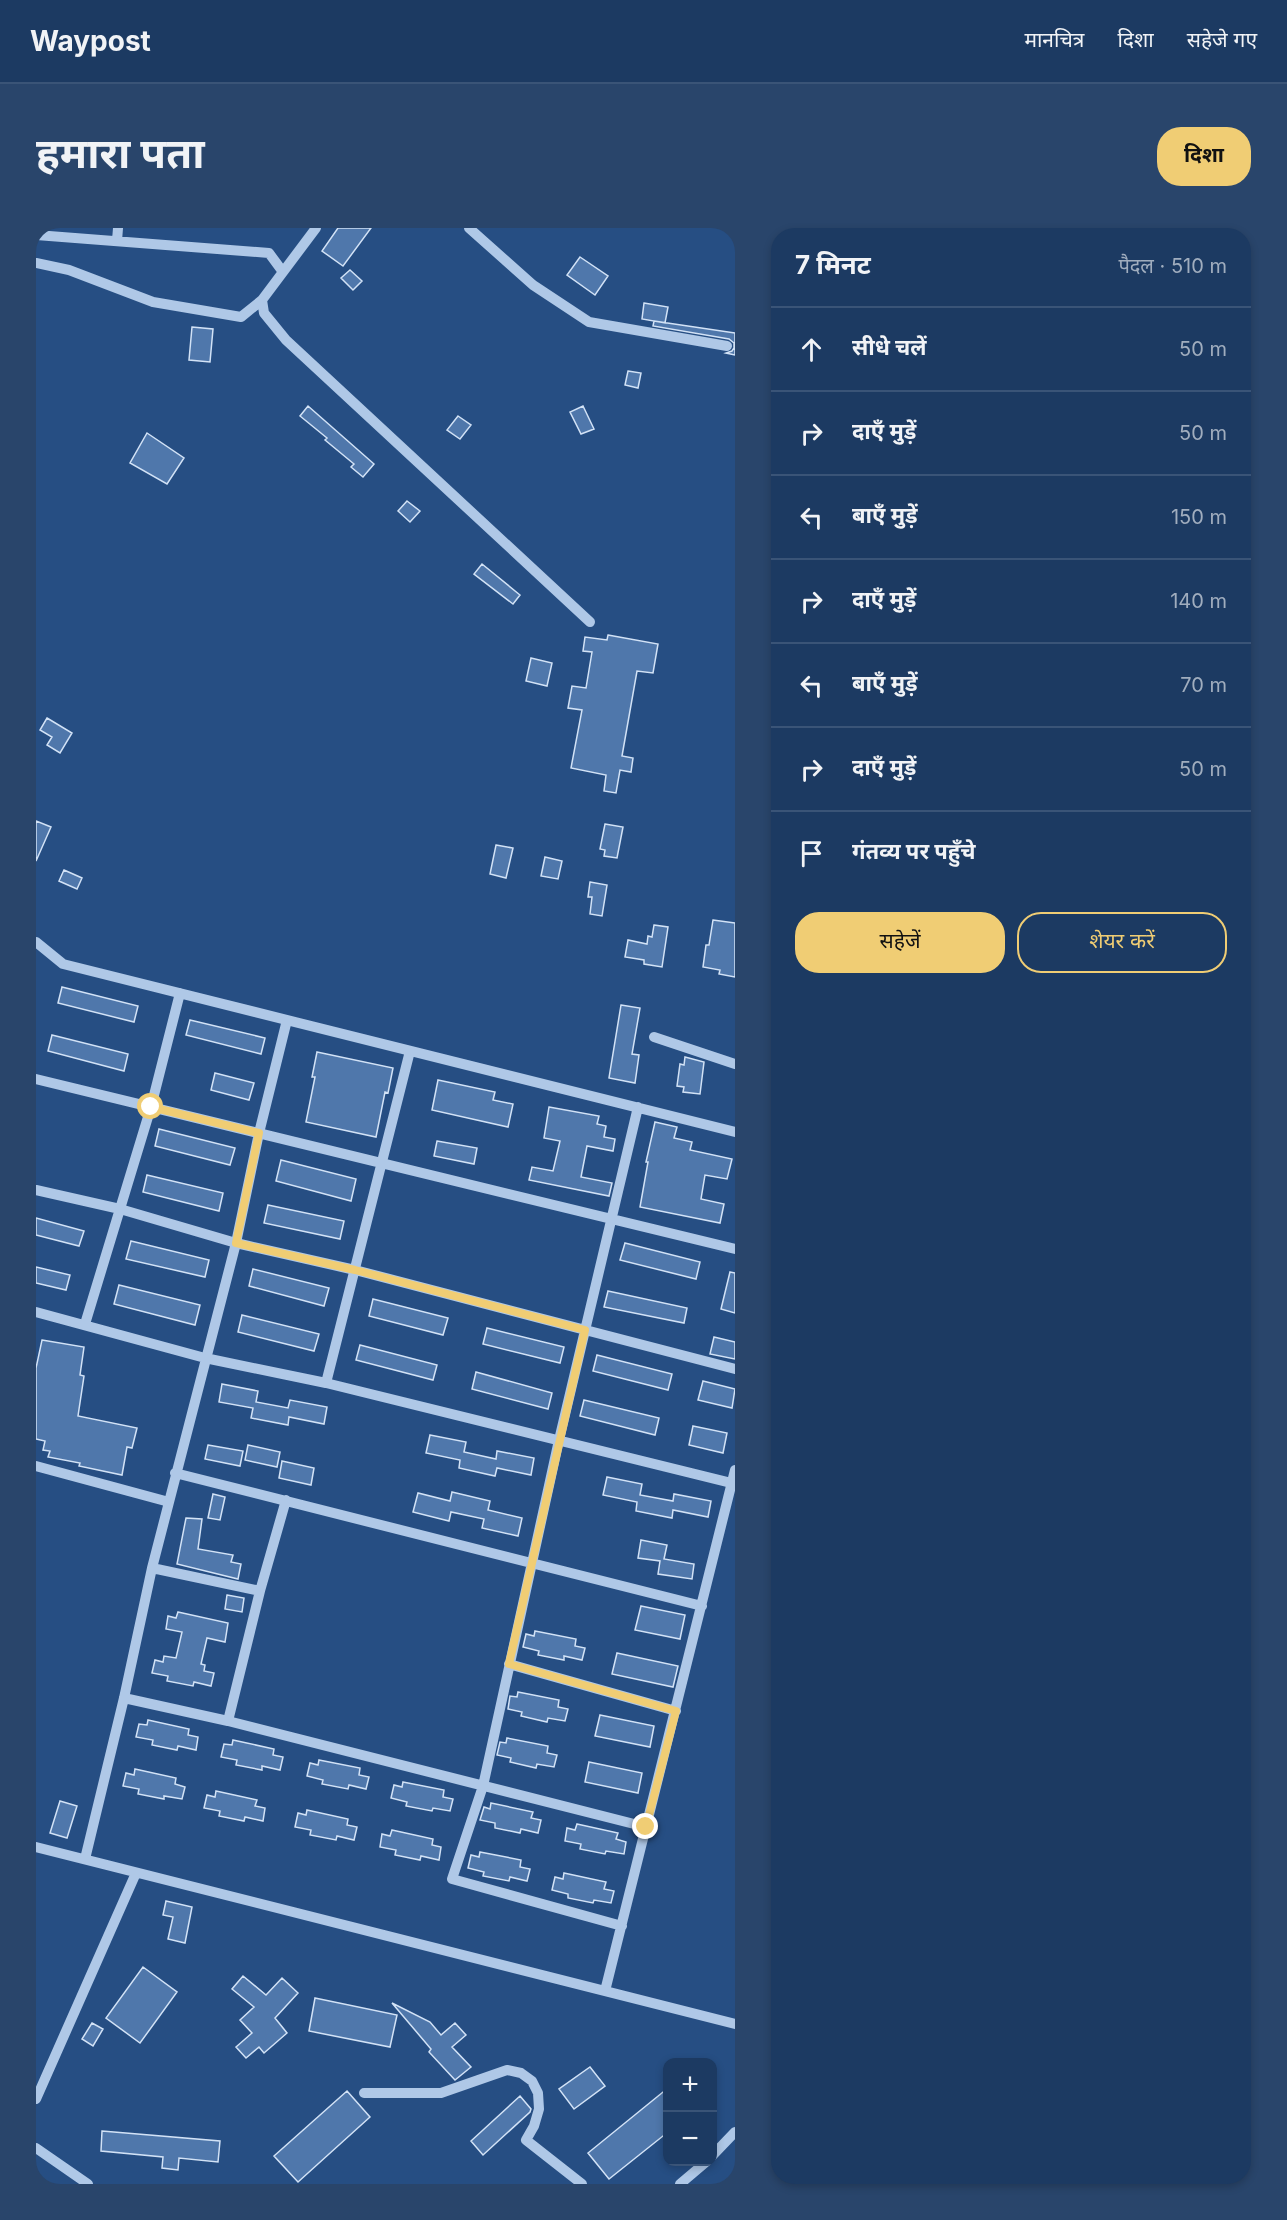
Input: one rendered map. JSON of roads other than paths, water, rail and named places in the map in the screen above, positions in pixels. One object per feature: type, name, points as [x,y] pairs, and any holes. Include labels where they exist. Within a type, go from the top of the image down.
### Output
[{"type":"street","points":[[117,241],[118,228]]},
{"type":"street","points":[[36,263],[69,270],[153,302],[241,317],[262,300],[316,228]]},
{"type":"street","points":[[469,228],[532,285],[590,322],[727,346]]},
{"type":"street","points":[[37,232],[269,253],[283,272]]},
{"type":"street","points":[[262,300],[264,313],[286,340],[591,622]]},
{"type":"street","points":[[36,942],[63,964],[735,1132]]},
{"type":"street","points":[[85,1324],[151,1107],[180,993]]},
{"type":"street","points":[[85,1858],[175,1473],[236,1243],[259,1133],[287,1020]]},
{"type":"street","points":[[654,1037],[735,1064]]},
{"type":"street","points":[[326,1383],[410,1051]]},
{"type":"street","points":[[36,1079],[735,1249]]},
{"type":"street","points":[[622,1926],[452,1879],[483,1786],[559,1440],[638,1107]]},
{"type":"street","points":[[36,1190],[120,1209],[236,1243],[355,1270],[735,1369]]},
{"type":"street","points":[[36,1312],[205,1358],[326,1383],[733,1484]]},
{"type":"street","points":[[36,1466],[169,1502]]},
{"type":"street","points":[[605,1991],[735,1470]]},
{"type":"street","points":[[175,1473],[702,1606]]},
{"type":"street","points":[[228,1721],[260,1591],[286,1500]]},
{"type":"street","points":[[152,1569],[260,1591]]},
{"type":"street","points":[[509,1664],[676,1711]]},
{"type":"street","points":[[124,1698],[228,1721],[646,1827]]},
{"type":"street","points":[[36,1847],[735,2024]]},
{"type":"street","points":[[36,2099],[136,1873]]},
{"type":"street","points":[[364,2092],[441,2093],[507,2070],[521,2073],[532,2081],[538,2093],[539,2109],[534,2126],[526,2140],[582,2184]]},
{"type":"street","points":[[717,2151],[735,2132]]},
{"type":"street","points":[[36,2148],[88,2184]]},
{"type":"street","points":[[680,2184],[701,2166]]}]
